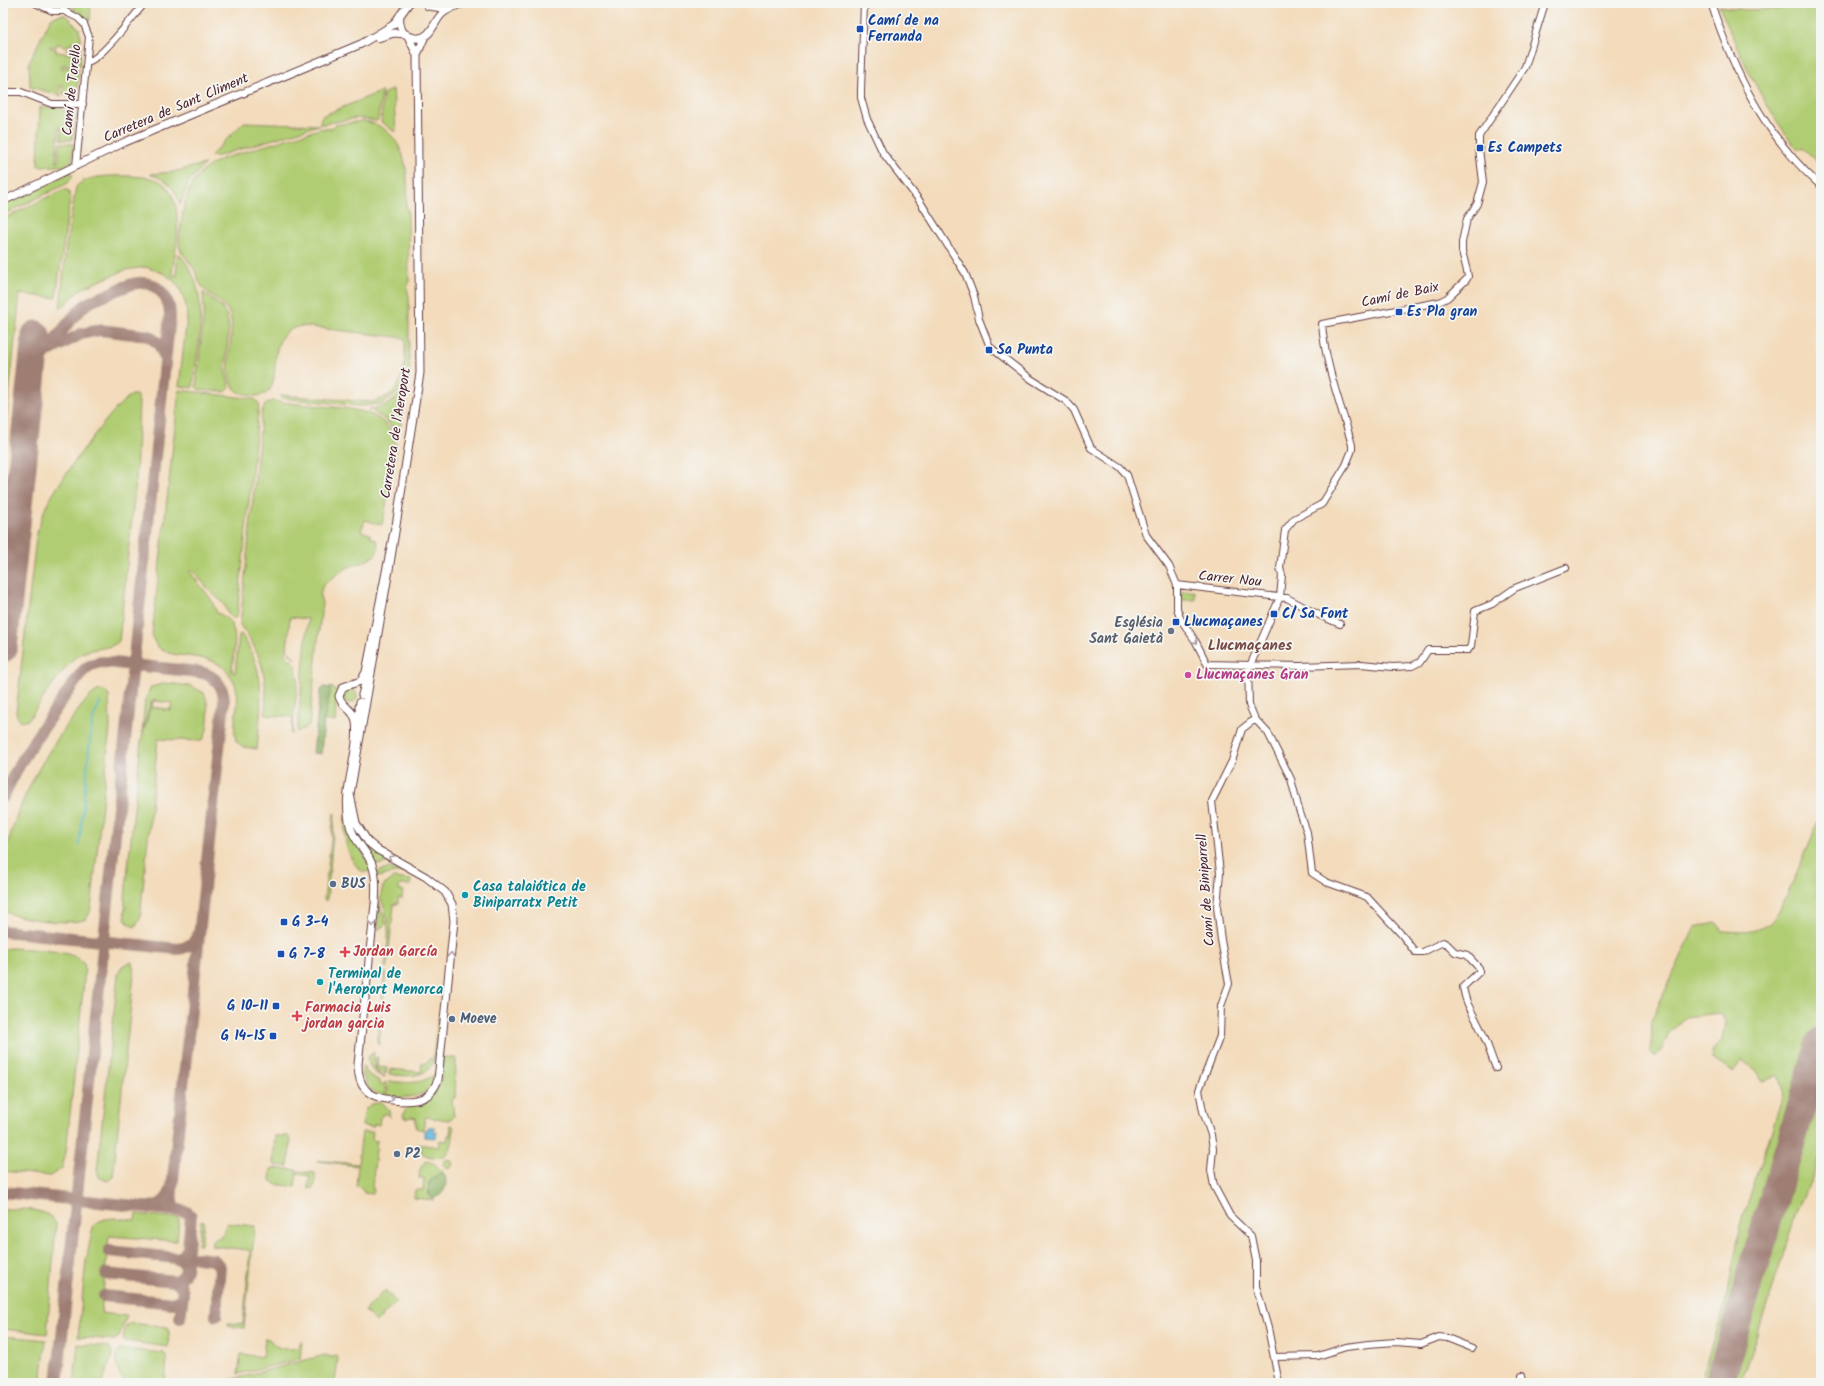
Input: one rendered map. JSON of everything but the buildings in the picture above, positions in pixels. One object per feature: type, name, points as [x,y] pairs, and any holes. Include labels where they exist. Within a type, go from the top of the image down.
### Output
[{"type":"main road","points":[[425,4],[443,8],[454,3]]},
{"type":"main road","name":"Carretera de l'Aeroport","points":[[346,706],[351,710],[355,717],[356,729],[346,800],[348,821],[354,836],[370,859],[376,885],[358,1064],[359,1075],[362,1084],[367,1091],[375,1095],[392,1100],[411,1101],[424,1097],[434,1088],[438,1080],[454,916],[450,899],[442,889],[426,877],[378,850],[368,842],[357,827],[352,811],[350,791],[378,633],[420,373],[417,55],[425,36],[431,32],[435,23],[444,12],[463,3]]},
{"type":"main road","points":[[361,44],[392,26],[409,4]]},
{"type":"main road","points":[[425,4],[434,13],[435,23]]},
{"type":"main road","name":"Carretera de l'Aeroport","points":[[400,15],[399,24],[407,35],[417,55]]},
{"type":"main road","points":[[361,44],[390,34],[407,35],[418,38],[425,36]]},
{"type":"main road","name":"Carretera de Sant Climent","points":[[3,201],[125,142],[361,44]]},
{"type":"main road","points":[[350,684],[359,688],[361,698],[354,707],[346,706],[340,700],[340,693],[343,687],[350,684],[361,681],[366,672],[395,527]]},
{"type":"main road","points":[[358,744],[361,698],[378,633]]},
{"type":"street","name":"Camí de Torello","points":[[35,3],[53,11],[65,11],[83,22],[89,39],[88,62],[76,166]]},
{"type":"street","points":[[88,62],[104,49],[145,3]]},
{"type":"street","points":[[864,3],[861,98],[876,141],[889,162],[919,200],[965,273],[974,296],[979,319],[990,347],[1031,379],[1070,404],[1091,448],[1123,469],[1127,475],[1146,535],[1169,566],[1177,585],[1177,608],[1180,619],[1196,642],[1206,664],[1249,666],[1361,664],[1392,667],[1412,666],[1420,662],[1428,650],[1468,650],[1471,646],[1475,612],[1492,604],[1515,588],[1566,568]]},
{"type":"street","name":"Camí de Baix","points":[[1280,597],[1282,575],[1280,568],[1283,536],[1287,526],[1299,516],[1322,504],[1346,465],[1353,447],[1324,343],[1322,324],[1439,302],[1447,298],[1466,280],[1468,277],[1462,246],[1467,219],[1477,204],[1483,182],[1478,148],[1479,136],[1525,67],[1545,3]]},
{"type":"street","points":[[1710,3],[1725,45],[1749,95],[1773,134],[1809,175],[1821,186]]},
{"type":"street","points":[[3,92],[21,92],[52,104],[83,104]]},
{"type":"street","name":"Carrer Nou","points":[[1177,585],[1287,598],[1340,624]]},
{"type":"street","points":[[1280,597],[1249,666],[1249,705],[1255,718],[1268,733],[1291,779],[1299,810],[1307,832],[1312,873],[1326,882],[1367,897],[1415,952],[1423,952],[1443,942],[1455,952],[1468,955],[1479,968],[1479,972],[1463,987],[1470,1012],[1478,1024],[1496,1068]]},
{"type":"street","name":"Camí de Biniparrell","points":[[1255,718],[1242,729],[1232,761],[1212,801],[1220,873],[1217,907],[1229,984],[1221,1006],[1220,1036],[1201,1084],[1199,1096],[1211,1135],[1214,1186],[1230,1216],[1251,1236],[1253,1241],[1256,1261],[1256,1286],[1268,1328],[1279,1383]]},
{"type":"street","points":[[1274,1357],[1318,1356],[1346,1347],[1396,1342],[1421,1344],[1439,1337],[1447,1338],[1472,1348]]},
{"type":"green space","points":[[44,3],[72,3],[72,9],[69,11]]},
{"type":"green space","points":[[75,3],[91,3],[90,21],[74,13]]},
{"type":"green space","points":[[1821,3],[1821,171],[1815,159],[1802,147],[1798,150],[1774,117],[1744,63],[1719,6],[1746,10],[1777,9],[1785,4]]},
{"type":"green space","points":[[63,14],[71,19],[70,21],[79,28],[81,40],[63,47],[63,45],[57,44],[56,47],[50,46],[50,48],[56,49],[56,52],[75,54],[75,51],[67,50],[67,48],[81,46],[80,66],[62,65],[62,69],[65,67],[79,70],[77,93],[71,97],[62,93],[63,86],[60,86],[59,93],[62,96],[30,87],[29,62],[51,18]]},
{"type":"green space","points":[[393,89],[395,132],[381,122],[383,94]]},
{"type":"green space","points":[[382,91],[377,121],[356,118],[319,125],[322,116]]},
{"type":"green space","points":[[40,107],[61,107],[62,110],[71,112],[75,115],[72,140],[61,140],[61,128],[59,128],[56,162],[58,162],[60,143],[74,144],[72,161],[65,166],[38,166]]},
{"type":"green space","points":[[362,121],[373,123],[390,134],[396,141],[404,159],[407,190],[406,207],[408,210],[409,283],[407,288],[409,297],[409,374],[401,388],[394,396],[381,404],[361,406],[281,398],[281,395],[372,402],[392,393],[401,378],[404,369],[405,338],[302,326],[288,331],[280,341],[276,353],[274,379],[270,389],[262,395],[248,395],[237,391],[231,383],[229,373],[228,361],[232,325],[228,310],[221,302],[204,289],[198,280],[194,269],[182,253],[179,246],[179,236],[184,207],[190,189],[194,181],[206,168],[224,158],[323,128],[332,128],[335,125]]},
{"type":"green space","points":[[244,122],[319,125],[215,157],[211,155]]},
{"type":"green space","points":[[205,164],[189,181],[180,205],[179,199],[170,185],[156,176],[151,175],[173,172]]},
{"type":"green space","points":[[69,173],[73,175],[68,183],[3,215],[3,204]]},
{"type":"green space","points":[[131,176],[158,180],[169,190],[174,200],[177,212],[177,239],[172,275],[176,276],[178,253],[189,267],[196,283],[199,299],[200,334],[192,388],[179,386],[187,317],[186,305],[180,289],[174,281],[165,274],[146,267],[125,270],[81,289],[60,309],[66,247],[76,187],[87,180],[94,178]]},
{"type":"green space","points":[[64,189],[69,191],[70,198],[56,298],[20,294],[3,450],[3,219]]},
{"type":"green space","points":[[203,292],[221,306],[227,316],[229,329],[225,370],[230,388],[226,392],[199,390],[196,387],[204,312]]},
{"type":"green space","points":[[404,388],[406,389],[401,424],[396,433],[386,420],[369,409],[385,406],[393,401]]},
{"type":"green space","points":[[179,390],[255,399],[259,404],[237,617],[233,618],[227,612],[222,602],[205,586],[192,569],[190,572],[211,599],[217,613],[225,617],[233,630],[235,646],[232,672],[235,673],[239,635],[241,634],[250,649],[259,676],[261,690],[257,749],[243,747],[236,741],[236,686],[232,678],[223,667],[212,661],[164,651],[156,645],[152,634]]},
{"type":"green space","points":[[132,395],[136,395],[139,402],[136,479],[119,641],[111,646],[89,650],[79,655],[59,675],[28,720],[21,721],[17,717],[16,712],[36,538],[42,516],[54,493],[87,444],[113,412]]},
{"type":"green space","points":[[273,401],[344,408],[366,413],[376,417],[384,423],[391,431],[396,446],[395,460],[387,488],[389,490],[382,525],[365,520],[361,531],[370,534],[370,537],[376,540],[378,546],[377,551],[364,562],[341,571],[322,587],[320,596],[322,603],[309,726],[297,732],[308,619],[290,617],[287,650],[284,653],[296,665],[298,680],[292,734],[293,717],[265,715],[266,689],[262,667],[254,647],[240,625],[262,411],[266,403]]},
{"type":"green space","points":[[1195,591],[1195,600],[1181,600],[1180,592]]},
{"type":"green space","points":[[166,683],[191,686],[204,693],[208,711],[207,726],[204,738],[201,741],[158,739],[140,918],[135,927],[129,924],[126,920],[125,908],[127,908],[125,906],[125,897],[141,741],[152,702],[152,710],[154,707],[158,708],[158,710],[159,708],[164,708],[164,711],[165,709],[170,709],[170,712],[172,703],[154,701],[158,699],[151,702],[142,733],[145,700],[151,687]]},
{"type":"green space","points":[[324,687],[331,688],[324,720],[321,754],[313,753],[320,691]]},
{"type":"green space","points":[[331,687],[337,690],[335,722],[324,720]]},
{"type":"green space","points":[[347,689],[353,689],[357,693],[357,699],[353,703],[347,703],[343,699],[343,693]]},
{"type":"green space","points":[[99,690],[105,691],[109,696],[110,728],[92,901],[89,913],[86,919],[80,921],[57,922],[30,919],[9,913],[3,910],[3,863],[5,861],[4,859],[15,820],[31,783],[51,749],[79,709]]},
{"type":"green space","points":[[334,813],[327,900],[324,900]]},
{"type":"green space","points":[[1821,815],[1821,1014],[1712,1383],[1700,1383],[1728,1292],[1741,1224],[1784,1093],[1778,1075],[1763,1082],[1755,1070],[1742,1060],[1733,1072],[1712,1059],[1711,1052],[1723,1039],[1726,1022],[1720,1013],[1686,1017],[1669,1034],[1662,1049],[1654,1056],[1650,1051],[1652,1033],[1651,1021],[1695,927],[1716,922],[1723,931],[1742,932],[1753,931],[1765,927],[1771,923],[1782,906]]},
{"type":"green space","points":[[345,816],[371,870],[369,871],[361,871],[349,853],[345,839]]},
{"type":"green space","points":[[360,836],[366,843],[398,865],[389,863],[375,865],[358,837]]},
{"type":"green space","points":[[390,868],[406,872],[377,877],[377,872]]},
{"type":"green space","points":[[394,878],[411,880],[411,885],[400,885],[399,890],[403,890],[402,899],[398,898],[398,904],[394,904],[387,967],[385,967],[388,923],[384,906],[380,898],[383,886]]},
{"type":"green space","points":[[379,902],[386,924],[378,930]]},
{"type":"green space","points":[[11,948],[49,951],[70,955],[83,962],[85,971],[66,1152],[62,1168],[50,1176],[3,1171],[3,949]]},
{"type":"green space","points":[[132,962],[134,974],[113,1177],[107,1181],[99,1177],[97,1170],[118,975],[122,966]]},
{"type":"green space","points":[[385,972],[383,1004],[387,1004],[387,1009],[381,1005]]},
{"type":"green space","points":[[380,1016],[382,1016],[379,1045],[377,1041]]},
{"type":"green space","points":[[438,1017],[440,1020],[437,1046],[432,1065],[426,1071],[418,1075],[405,1076],[389,1074],[390,1069],[421,1072],[422,1063],[427,1063],[429,1059],[433,1059]]},
{"type":"green space","points":[[374,1052],[374,1067],[378,1073],[385,1077],[375,1073],[370,1065],[367,1058]]},
{"type":"green space","points":[[378,1057],[377,1067],[387,1068],[386,1074],[376,1069],[375,1058]]},
{"type":"green space","points":[[443,1057],[456,1058],[455,1098],[452,1099],[454,1116],[449,1120],[425,1117],[423,1130],[416,1128],[416,1118],[411,1117],[405,1119],[406,1117],[403,1117],[405,1111],[408,1107],[432,1096],[436,1091],[441,1079]]},
{"type":"green space","points":[[362,1066],[370,1076],[380,1081],[380,1084],[382,1085],[386,1082],[385,1093],[387,1093],[389,1081],[407,1083],[419,1082],[430,1078],[435,1074],[434,1083],[429,1090],[410,1097],[387,1096],[377,1093],[368,1087],[364,1078]]},
{"type":"green space","points":[[1821,1067],[1821,1156],[1794,1220],[1769,1300],[1740,1383],[1728,1383]]},
{"type":"green space","points":[[382,1102],[389,1110],[390,1118],[387,1114],[384,1114],[380,1117],[379,1125],[374,1124],[373,1127],[362,1126],[365,1109],[372,1104]]},
{"type":"green space","points":[[451,1124],[454,1131],[448,1153],[440,1158],[434,1158],[421,1153],[422,1148],[417,1146],[417,1144],[439,1147],[440,1140],[447,1141],[448,1135],[450,1135]]},
{"type":"green space","points":[[362,1132],[373,1132],[372,1139],[375,1141],[377,1140],[372,1188],[374,1189],[373,1194],[364,1193],[361,1187],[356,1186],[358,1166],[317,1161],[358,1164]]},
{"type":"green space","points":[[275,1136],[288,1136],[291,1139],[288,1166],[275,1165],[273,1163]]},
{"type":"green space","points":[[448,1159],[453,1164],[448,1169],[443,1164]]},
{"type":"green space","points":[[427,1161],[435,1164],[444,1173],[436,1175],[429,1182],[429,1195],[434,1198],[434,1200],[414,1198],[415,1190],[423,1190],[424,1178],[419,1178],[422,1166]]},
{"type":"green space","points":[[271,1169],[297,1170],[295,1187],[275,1184],[270,1180]]},
{"type":"green space","points":[[298,1171],[315,1173],[315,1185],[313,1188],[308,1188],[310,1176],[298,1174]]},
{"type":"green space","points":[[439,1173],[444,1174],[446,1185],[440,1195],[433,1198],[429,1195],[429,1182]]},
{"type":"green space","points":[[3,1209],[33,1210],[47,1214],[56,1224],[47,1334],[3,1329]]},
{"type":"green space","points":[[136,1214],[179,1218],[177,1241],[109,1236],[101,1313],[127,1316],[119,1337],[115,1340],[78,1337],[86,1261],[93,1227],[102,1220],[112,1218],[135,1220]]},
{"type":"green space","points":[[201,1220],[204,1221],[201,1245],[198,1245]]},
{"type":"green space","points":[[226,1223],[255,1226],[244,1328],[228,1326],[228,1323],[243,1324],[250,1252],[249,1250],[212,1246],[212,1240],[218,1238],[222,1234]]},
{"type":"green space","points":[[385,1290],[396,1302],[376,1322],[365,1311]]},
{"type":"green space","points":[[131,1323],[168,1327],[168,1347],[125,1341],[123,1337],[126,1326]]},
{"type":"green space","points":[[3,1336],[46,1340],[41,1383],[3,1383]]},
{"type":"green space","points":[[265,1338],[270,1340],[277,1347],[286,1349],[298,1347],[302,1340],[300,1359],[238,1374],[241,1354],[263,1357]]},
{"type":"green space","points":[[78,1344],[109,1347],[113,1353],[102,1383],[74,1383]]},
{"type":"green space","points":[[120,1349],[164,1353],[167,1359],[165,1383],[125,1383],[118,1371],[116,1361],[117,1353]]},
{"type":"green space","points":[[325,1355],[331,1357],[336,1356],[338,1358],[335,1383],[218,1383]]},
{"type":"water","points":[[428,1127],[435,1127],[434,1132],[437,1132],[436,1138],[424,1137],[424,1130],[427,1131]]},
{"type":"waterway","points":[[79,845],[92,722],[100,702]]},
{"type":"taxiway","points":[[31,377],[34,370],[55,340],[78,312],[87,304],[127,286],[138,283],[151,285],[165,297],[168,303],[170,316],[57,1383]]},
{"type":"taxiway","points":[[51,350],[81,334],[100,330],[149,336],[159,344],[165,358]]},
{"type":"taxiway","points":[[3,797],[20,764],[40,733],[87,667],[95,663],[105,662],[199,672],[205,673],[218,682],[224,696],[224,702],[172,1188],[164,1202],[149,1207]]},
{"type":"taxiway","points":[[3,931],[178,949],[191,944],[196,939],[199,932]]},
{"type":"taxiway","points":[[3,1192],[182,1211],[178,1210],[172,1203],[172,1190]]},
{"type":"taxiway","points":[[182,1211],[187,1212],[191,1216],[188,1249]]},
{"type":"taxiway","points":[[176,1258],[183,1256],[188,1249],[185,1273],[179,1280],[174,1281],[180,1284],[183,1292]]},
{"type":"taxiway","points":[[109,1251],[176,1258],[183,1262],[186,1269]]},
{"type":"taxiway","points":[[197,1258],[214,1260],[220,1267],[216,1316]]},
{"type":"taxiway","points":[[106,1274],[174,1281]]},
{"type":"taxiway","points":[[180,1318],[183,1295]]},
{"type":"taxiway","points":[[104,1296],[173,1303],[180,1300],[183,1296]]},
{"type":"runway","points":[[3,648],[36,335]]},
{"type":"runway","points":[[1719,1383],[1821,1041]]},
{"type":"place","name":"Camí de na Ferranda","points":[[860,29]]},
{"type":"place","name":"Es Campets","points":[[1480,148]]},
{"type":"place","name":"Es Pla gran","points":[[1399,312]]},
{"type":"place","name":"Sa Punta","points":[[989,350]]},
{"type":"place","name":"C/ Sa Font","points":[[1274,614]]},
{"type":"place","name":"Llucmaçanes","points":[[1176,622]]},
{"type":"place","name":"Església Sant Gaietà","points":[[1171,631]]},
{"type":"place","name":"Llucmaçanes Gran","points":[[1188,675]]},
{"type":"place","name":"BUS","points":[[333,884]]},
{"type":"place","name":"Casa talaiótica de Biniparratx Petit","points":[[465,895]]},
{"type":"place","name":"G 3-4","points":[[284,922]]},
{"type":"place","name":"Jordan García","points":[[345,952]]},
{"type":"place","name":"G 7-8","points":[[281,954]]},
{"type":"place","name":"Terminal de l'Aeroport Menorca","points":[[320,982]]},
{"type":"place","name":"G 10-11","points":[[276,1006]]},
{"type":"place","name":"Farmacia Luis jordan garcia","points":[[297,1016]]},
{"type":"place","name":"Moeve","points":[[452,1019]]},
{"type":"place","name":"G 14-15","points":[[273,1036]]},
{"type":"place","name":"P2","points":[[397,1154]]},
{"type":"district","name":"Llucmaçanes","points":[[1250,646]]}]
